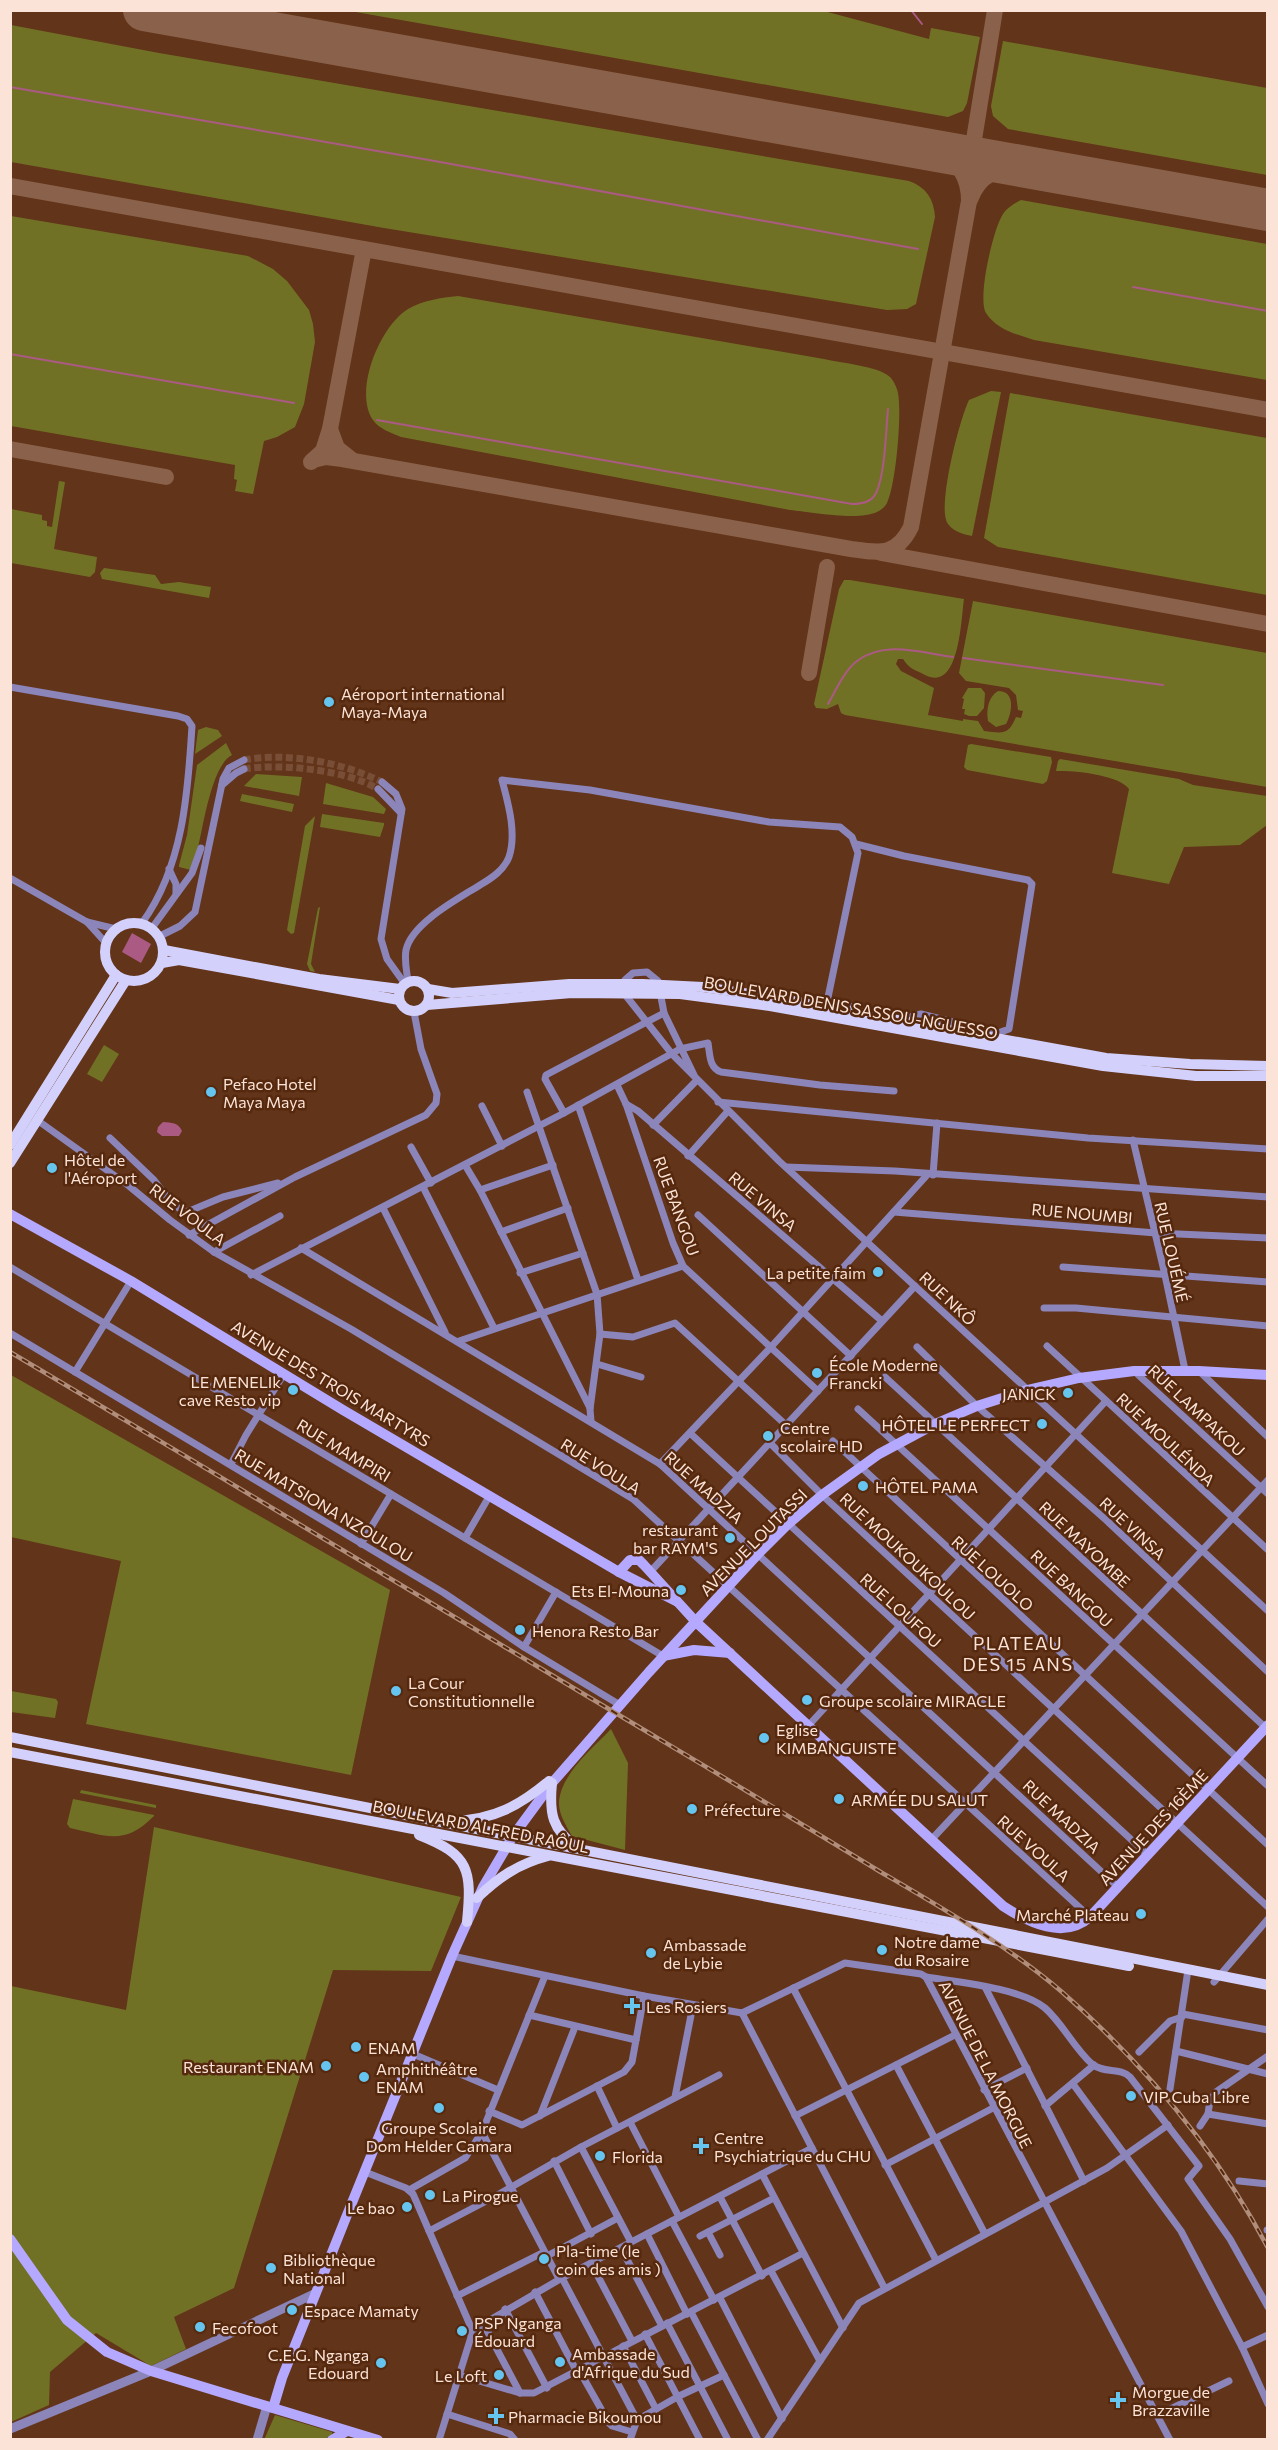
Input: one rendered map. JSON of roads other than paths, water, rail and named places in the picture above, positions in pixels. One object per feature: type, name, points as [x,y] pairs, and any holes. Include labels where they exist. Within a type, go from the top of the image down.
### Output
[{"type":"main road","points":[[130,922],[151,929],[164,950],[162,963],[155,973],[145,979],[121,977],[108,966],[105,955],[106,944],[111,933],[130,922]]},
{"type":"main road","points":[[164,950],[319,979],[403,989],[418,981],[428,989],[430,997],[427,1005],[422,1010],[414,1012],[406,1010],[403,989]]},
{"type":"main road","points":[[162,963],[179,960],[403,989]]},
{"type":"main road","points":[[10,1163],[121,977]]},
{"type":"main road","points":[[10,1145],[121,977]]},
{"type":"main road","name":"BOULEVARD DENIS SASSOU-NGUESSO","points":[[428,989],[453,993],[569,984],[623,988],[722,989],[827,1004],[1106,1058],[1188,1064],[1268,1066]]},
{"type":"main road","name":"BOULEVARD DENIS SASSOU-NGUESSO","points":[[427,1005],[623,988]]},
{"type":"main road","name":"BOULEVARD DENIS SASSOU-NGUESSO","points":[[659,989],[770,1006],[1103,1066],[1196,1076],[1268,1076]]},
{"type":"main road","name":"AVENUE DES TROIS MARTYRS","points":[[10,1213],[131,1281],[619,1572],[679,1603]]},
{"type":"main road","name":"AVENUE LOUTASSI","points":[[282,2378],[452,1956],[477,1898],[507,1841],[550,1782],[758,1554],[822,1495],[860,1467],[895,1444],[977,1406],[1026,1390],[1079,1378],[1134,1371],[1185,1370],[1268,1375]]},
{"type":"main road","points":[[619,1572],[623,1565],[635,1559],[651,1571]]},
{"type":"main road","name":"AVENUE DES TROIS MARTYRS","points":[[651,1571],[696,1622],[1003,1906],[1029,1921],[1051,1927]]},
{"type":"main road","points":[[663,1656],[699,1650],[730,1653]]},
{"type":"main road","name":"AVENUE DES 16ÈME","points":[[1051,1927],[1073,1929],[1090,1917],[1267,1728]]},
{"type":"main road","name":"BOULEVARD ALFRED RAÔUL","points":[[10,1737],[440,1822],[554,1855],[946,1930],[1012,1940]]},
{"type":"main road","name":"BOULEVARD ALFRED RAÔUL","points":[[10,1752],[400,1827],[507,1841]]},
{"type":"main road","points":[[440,1822],[478,1818],[507,1809],[523,1802],[550,1782]]},
{"type":"main road","points":[[550,1782],[554,1822],[565,1839],[579,1850]]},
{"type":"main road","points":[[400,1827],[442,1844],[456,1854],[463,1863],[468,1878],[467,1922]]},
{"type":"main road","points":[[507,1841],[579,1850],[935,1920],[1012,1940],[1268,1991]]},
{"type":"main road","points":[[477,1898],[516,1866],[554,1855]]},
{"type":"main road","points":[[1216,1979],[1268,1985]]},
{"type":"main road","points":[[10,2239],[67,2320],[107,2352],[151,2371],[378,2439]]},
{"type":"main road","points":[[270,2407],[282,2378]]},
{"type":"main road","points":[[270,2407],[278,2396],[282,2378]]},
{"type":"main road","points":[[278,2396],[286,2411]]},
{"type":"main road","points":[[332,2439],[347,2431]]},
{"type":"street","points":[[10,687],[178,716],[190,722],[192,726],[184,815],[169,869],[154,906],[151,929]]},
{"type":"street","points":[[151,929],[180,926],[195,912],[220,787],[229,768],[244,760]]},
{"type":"street","points":[[220,787],[244,769]]},
{"type":"street","points":[[403,989],[406,950],[415,932],[446,907],[494,876],[508,859],[511,849],[510,809],[502,780],[590,790],[780,823],[840,827],[849,833],[856,844],[858,853],[827,1004]]},
{"type":"street","points":[[380,786],[393,790],[399,798],[402,813],[381,939],[383,949],[403,989]]},
{"type":"street","points":[[856,844],[904,856],[1028,880],[1032,884],[1009,1029],[998,1033],[918,1014],[910,1020]]},
{"type":"street","points":[[151,929],[192,873],[201,848]]},
{"type":"street","points":[[169,869],[176,884],[176,894]]},
{"type":"street","points":[[10,878],[87,922],[116,929]]},
{"type":"street","points":[[87,922],[106,944]]},
{"type":"street","name":"RUE NKÔ","points":[[623,988],[672,1054],[728,1112],[1026,1390],[1268,1611]]},
{"type":"street","points":[[653,1125],[696,1078],[664,1013],[659,989]]},
{"type":"street","points":[[189,1234],[288,1181],[432,1109],[437,1098],[436,1089],[421,1049],[414,1012]]},
{"type":"street","points":[[564,1113],[545,1079],[546,1075],[664,1013]]},
{"type":"street","points":[[251,1275],[578,1106],[680,1049],[708,1043],[714,1070],[721,1072],[820,1085],[894,1091]]},
{"type":"street","name":"RUE BANGOU","points":[[617,1085],[626,1104],[669,1233],[683,1266],[819,1391]]},
{"type":"street","points":[[527,1092],[597,1294],[600,1334],[590,1409],[591,1421]]},
{"type":"street","points":[[718,1102],[1133,1140],[1268,1149]]},
{"type":"street","name":"RUE VINSA","points":[[626,1104],[882,1321]]},
{"type":"street","points":[[482,1106],[502,1146]]},
{"type":"street","points":[[578,1106],[639,1280]]},
{"type":"street","points":[[688,1156],[728,1112]]},
{"type":"street","name":"RUE VOULA","points":[[37,1119],[214,1252],[251,1275],[351,1329],[633,1499],[1090,1917]]},
{"type":"street","points":[[660,1464],[691,1434],[931,1174],[937,1123]]},
{"type":"street","points":[[110,1138],[154,1180],[173,1205],[187,1212],[223,1197],[288,1181]]},
{"type":"street","name":"RUE LOUÉMÉ","points":[[1133,1140],[1143,1188],[1156,1233],[1185,1370]]},
{"type":"street","points":[[411,1147],[431,1183]]},
{"type":"street","points":[[465,1165],[480,1190],[590,1409]]},
{"type":"street","points":[[480,1190],[553,1165]]},
{"type":"street","points":[[786,1167],[821,1167],[1268,1197]]},
{"type":"street","points":[[423,1187],[494,1328]]},
{"type":"street","points":[[383,1208],[446,1333]]},
{"type":"street","points":[[501,1232],[568,1208]]},
{"type":"street","name":"RUE NOUMBI","points":[[894,1212],[1156,1233],[1268,1238]]},
{"type":"street","points":[[698,1215],[851,1356]]},
{"type":"street","points":[[214,1252],[280,1216]]},
{"type":"street","name":"RUE MADZIA","points":[[301,1248],[446,1333],[660,1464],[1118,1887]]},
{"type":"street","points":[[520,1273],[583,1253]]},
{"type":"street","points":[[459,1341],[683,1266]]},
{"type":"street","name":"RUE MAMPIRI","points":[[10,1267],[663,1656]]},
{"type":"street","points":[[1063,1267],[1268,1282]]},
{"type":"street","points":[[75,1372],[131,1281]]},
{"type":"street","points":[[651,1571],[915,1286]]},
{"type":"street","points":[[1044,1308],[1076,1308],[1174,1319],[1268,1326]]},
{"type":"street","points":[[600,1334],[633,1337],[675,1323],[787,1426]]},
{"type":"street","name":"RUE MATSIONA NZOULOU","points":[[10,1333],[444,1593],[524,1647],[620,1705]]},
{"type":"street","name":"RUE MOULÉNDA","points":[[1047,1346],[1079,1378],[1268,1550]]},
{"type":"street","name":"RUE VINSA","points":[[917,1347],[977,1406],[1106,1520],[1268,1672]]},
{"type":"street","points":[[597,1365],[641,1377]]},
{"type":"street","name":"RUE LAMPAKOU","points":[[1134,1371],[1268,1494]]},
{"type":"street","points":[[1199,1371],[1268,1437]]},
{"type":"street","points":[[231,1464],[284,1374]]},
{"type":"street","name":"RUE MAYOMBE","points":[[885,1377],[1267,1728]]},
{"type":"street","points":[[808,1726],[1105,1402]]},
{"type":"street","name":"RUE BANGOU","points":[[858,1409],[1268,1786]]},
{"type":"street","name":"RUE LOUFOU","points":[[691,1434],[787,1525],[1148,1855]]},
{"type":"street","name":"RUE LOUOLO","points":[[833,1441],[959,1561],[1085,1674],[1268,1845]]},
{"type":"street","name":"RUE MOUKOUKOULOU","points":[[770,1443],[822,1495],[1268,1907]]},
{"type":"street","points":[[931,1840],[1268,1480]]},
{"type":"street","points":[[361,1544],[391,1494]]},
{"type":"street","points":[[465,1538],[490,1496]]},
{"type":"street","points":[[524,1647],[556,1592]]},
{"type":"street","points":[[1216,1979],[1268,1919]]},
{"type":"street","points":[[452,1956],[644,1996],[742,2013],[885,2287]]},
{"type":"street","name":"AVENUE DE LA MORGUE","points":[[742,2013],[845,1963],[911,1972],[926,1977],[993,2108],[1170,2439]]},
{"type":"street","points":[[1170,2089],[1188,1974]]},
{"type":"street","points":[[409,2190],[465,2158],[482,2132],[546,1976]]},
{"type":"street","points":[[926,1977],[985,1987],[1038,2002],[1094,2065],[1113,2072],[1125,2073],[1199,2166],[1188,2179],[1230,2239],[1268,2307]]},
{"type":"street","points":[[985,1987],[1084,2181]]},
{"type":"street","points":[[793,1988],[936,2260]]},
{"type":"street","points":[[489,2111],[519,2124],[540,2116],[629,2067],[644,1996]]},
{"type":"street","points":[[675,2097],[693,2005]]},
{"type":"street","points":[[529,2015],[636,2040]]},
{"type":"street","points":[[1139,2052],[1170,2021],[1183,2015],[1268,2030]]},
{"type":"street","points":[[540,2116],[575,2027]]},
{"type":"street","points":[[795,2116],[955,2035]]},
{"type":"street","points":[[1176,2051],[1268,2074]]},
{"type":"street","points":[[413,2054],[498,2090]]},
{"type":"street","points":[[1200,2127],[1208,2114],[1212,2095],[1268,2056]]},
{"type":"street","points":[[896,2065],[985,2234]]},
{"type":"street","points":[[1045,2106],[1094,2065]]},
{"type":"street","points":[[984,2090],[1027,2068]]},
{"type":"street","points":[[429,2230],[494,2197],[554,2161],[719,2075]]},
{"type":"street","points":[[1073,2084],[1181,2231],[1242,2347],[1268,2404]]},
{"type":"street","points":[[597,2086],[616,2128]]},
{"type":"street","points":[[885,2165],[993,2108]]},
{"type":"street","points":[[1208,2114],[1268,2124]]},
{"type":"street","points":[[630,2122],[676,2219],[782,2419]]},
{"type":"street","points":[[768,2439],[859,2303],[1084,2181],[1168,2125]]},
{"type":"street","points":[[482,2132],[545,2254],[637,2420]]},
{"type":"street","points":[[581,2147],[631,2242]]},
{"type":"street","points":[[471,2331],[560,2278],[812,2148]]},
{"type":"street","points":[[554,2161],[591,2234]]},
{"type":"street","points":[[365,2172],[409,2190],[429,2230],[471,2331],[439,2439]]},
{"type":"street","points":[[762,2174],[843,2328]]},
{"type":"street","points":[[1239,2181],[1268,2184]]},
{"type":"street","points":[[720,2196],[762,2276]]},
{"type":"street","points":[[700,2236],[774,2198]]},
{"type":"street","points":[[457,2296],[591,2234],[618,2218]]},
{"type":"street","points":[[708,2232],[720,2255]]},
{"type":"street","points":[[646,2234],[758,2439]]},
{"type":"street","points":[[621,2248],[728,2439]]},
{"type":"street","points":[[459,2375],[520,2393],[534,2393],[803,2253]]},
{"type":"street","points":[[591,2263],[632,2341]]},
{"type":"street","points":[[771,2271],[820,2361]]},
{"type":"street","points":[[535,2292],[609,2423],[631,2436],[637,2420],[679,2396],[724,2375]]},
{"type":"street","points":[[10,2429],[151,2371],[316,2293]]},
{"type":"street","points":[[505,2309],[547,2388]]},
{"type":"street","points":[[483,2323],[520,2393]]},
{"type":"street","points":[[645,2334],[700,2439]]},
{"type":"street","points":[[1242,2347],[1268,2335]]},
{"type":"street","points":[[623,2346],[656,2409]]},
{"type":"street","points":[[1158,2415],[1229,2381]]},
{"type":"street","points":[[257,2439],[270,2407]]},
{"type":"street","points":[[447,2414],[510,2434],[515,2439]]},
{"type":"waterway","points":[[911,10],[922,24]]},
{"type":"waterway","points":[[10,87],[918,249]]},
{"type":"waterway","points":[[1133,287],[1268,311]]},
{"type":"waterway","points":[[10,354],[294,403]]},
{"type":"waterway","points":[[377,420],[852,504],[869,500],[874,496],[879,485],[888,409]]},
{"type":"waterway","points":[[828,704],[848,670],[868,655],[892,649],[953,657]]},
{"type":"waterway","points":[[963,658],[1163,685]]},
{"type":"tunnel","points":[[244,760],[296,758],[350,769],[382,782]]},
{"type":"tunnel","points":[[244,769],[276,767],[313,770],[349,777],[378,789]]},
{"type":"railway","points":[[10,1352],[738,1786],[974,1928],[1019,1958],[1062,1992],[1150,2079],[1202,2143],[1226,2177],[1268,2248]]},
{"type":"place","name":"Aéroport international Maya-Maya","points":[[329,702]]},
{"type":"place","name":"Pefaco Hotel Maya Maya","points":[[211,1092]]},
{"type":"place","name":"Hôtel de l'Aéroport","points":[[52,1168]]},
{"type":"place","name":"La petite faim","points":[[878,1272]]},
{"type":"place","name":"École Moderne Francki","points":[[817,1373]]},
{"type":"place","name":"LE MENELIk cave Resto vip","points":[[293,1390]]},
{"type":"place","name":"JANICK","points":[[1068,1393]]},
{"type":"place","name":"HÔTEL LE PERFECT","points":[[1042,1424]]},
{"type":"place","name":"Centre scolaire HD","points":[[768,1436]]},
{"type":"place","name":"HÔTEL PAMA","points":[[863,1486]]},
{"type":"place","name":"restaurant bar RAYM'S","points":[[730,1538]]},
{"type":"place","name":"Ets El-Mouna","points":[[681,1590]]},
{"type":"place","name":"Henora Resto Bar","points":[[520,1630]]},
{"type":"place","name":"La Cour Constitutionnelle","points":[[396,1691]]},
{"type":"place","name":"Groupe scolaire MIRACLE","points":[[807,1700]]},
{"type":"place","name":"Eglise KIMBANGUISTE","points":[[764,1738]]},
{"type":"place","name":"ARMÉE DU SALUT","points":[[839,1799]]},
{"type":"place","name":"Préfecture","points":[[692,1809]]},
{"type":"place","name":"Marché Plateau","points":[[1141,1914]]},
{"type":"place","name":"Notre dame du Rosaire","points":[[882,1950]]},
{"type":"place","name":"Ambassade de Lybie","points":[[651,1953]]},
{"type":"place","name":"Les Rosiers","points":[[632,2006]]},
{"type":"place","name":"ENAM","points":[[356,2047]]},
{"type":"place","name":"Restaurant ENAM","points":[[326,2066]]},
{"type":"place","name":"Amphithéâtre ENAM","points":[[364,2077]]},
{"type":"place","name":"VIP Cuba Libre","points":[[1131,2096]]},
{"type":"place","name":"Groupe Scolaire Dom Helder Camara","points":[[439,2108]]},
{"type":"place","name":"Centre Psychiatrique du CHU","points":[[701,2146]]},
{"type":"place","name":"Florida","points":[[600,2156]]},
{"type":"place","name":"La Pirogue","points":[[430,2195]]},
{"type":"place","name":"Le bao","points":[[407,2207]]},
{"type":"place","name":"Pla-time (le coin des amis )","points":[[544,2259]]},
{"type":"place","name":"Bibliothèque National","points":[[271,2268]]},
{"type":"place","name":"Espace Mamaty","points":[[292,2310]]},
{"type":"place","name":"Fecofoot","points":[[200,2327]]},
{"type":"place","name":"PSP Nganga Édouard","points":[[462,2331]]},
{"type":"place","name":"Ambassade d'Afrique du Sud","points":[[560,2362]]},
{"type":"place","name":"C.E.G. Nganga Edouard","points":[[381,2363]]},
{"type":"place","name":"Le Loft","points":[[499,2375]]},
{"type":"place","name":"Morgue de Brazzaville","points":[[1118,2400]]},
{"type":"place","name":"Pharmacie Bikoumou","points":[[496,2416]]},
{"type":"district","name":"PLATEAU DES 15 ANS","points":[[1018,1653]]}]
